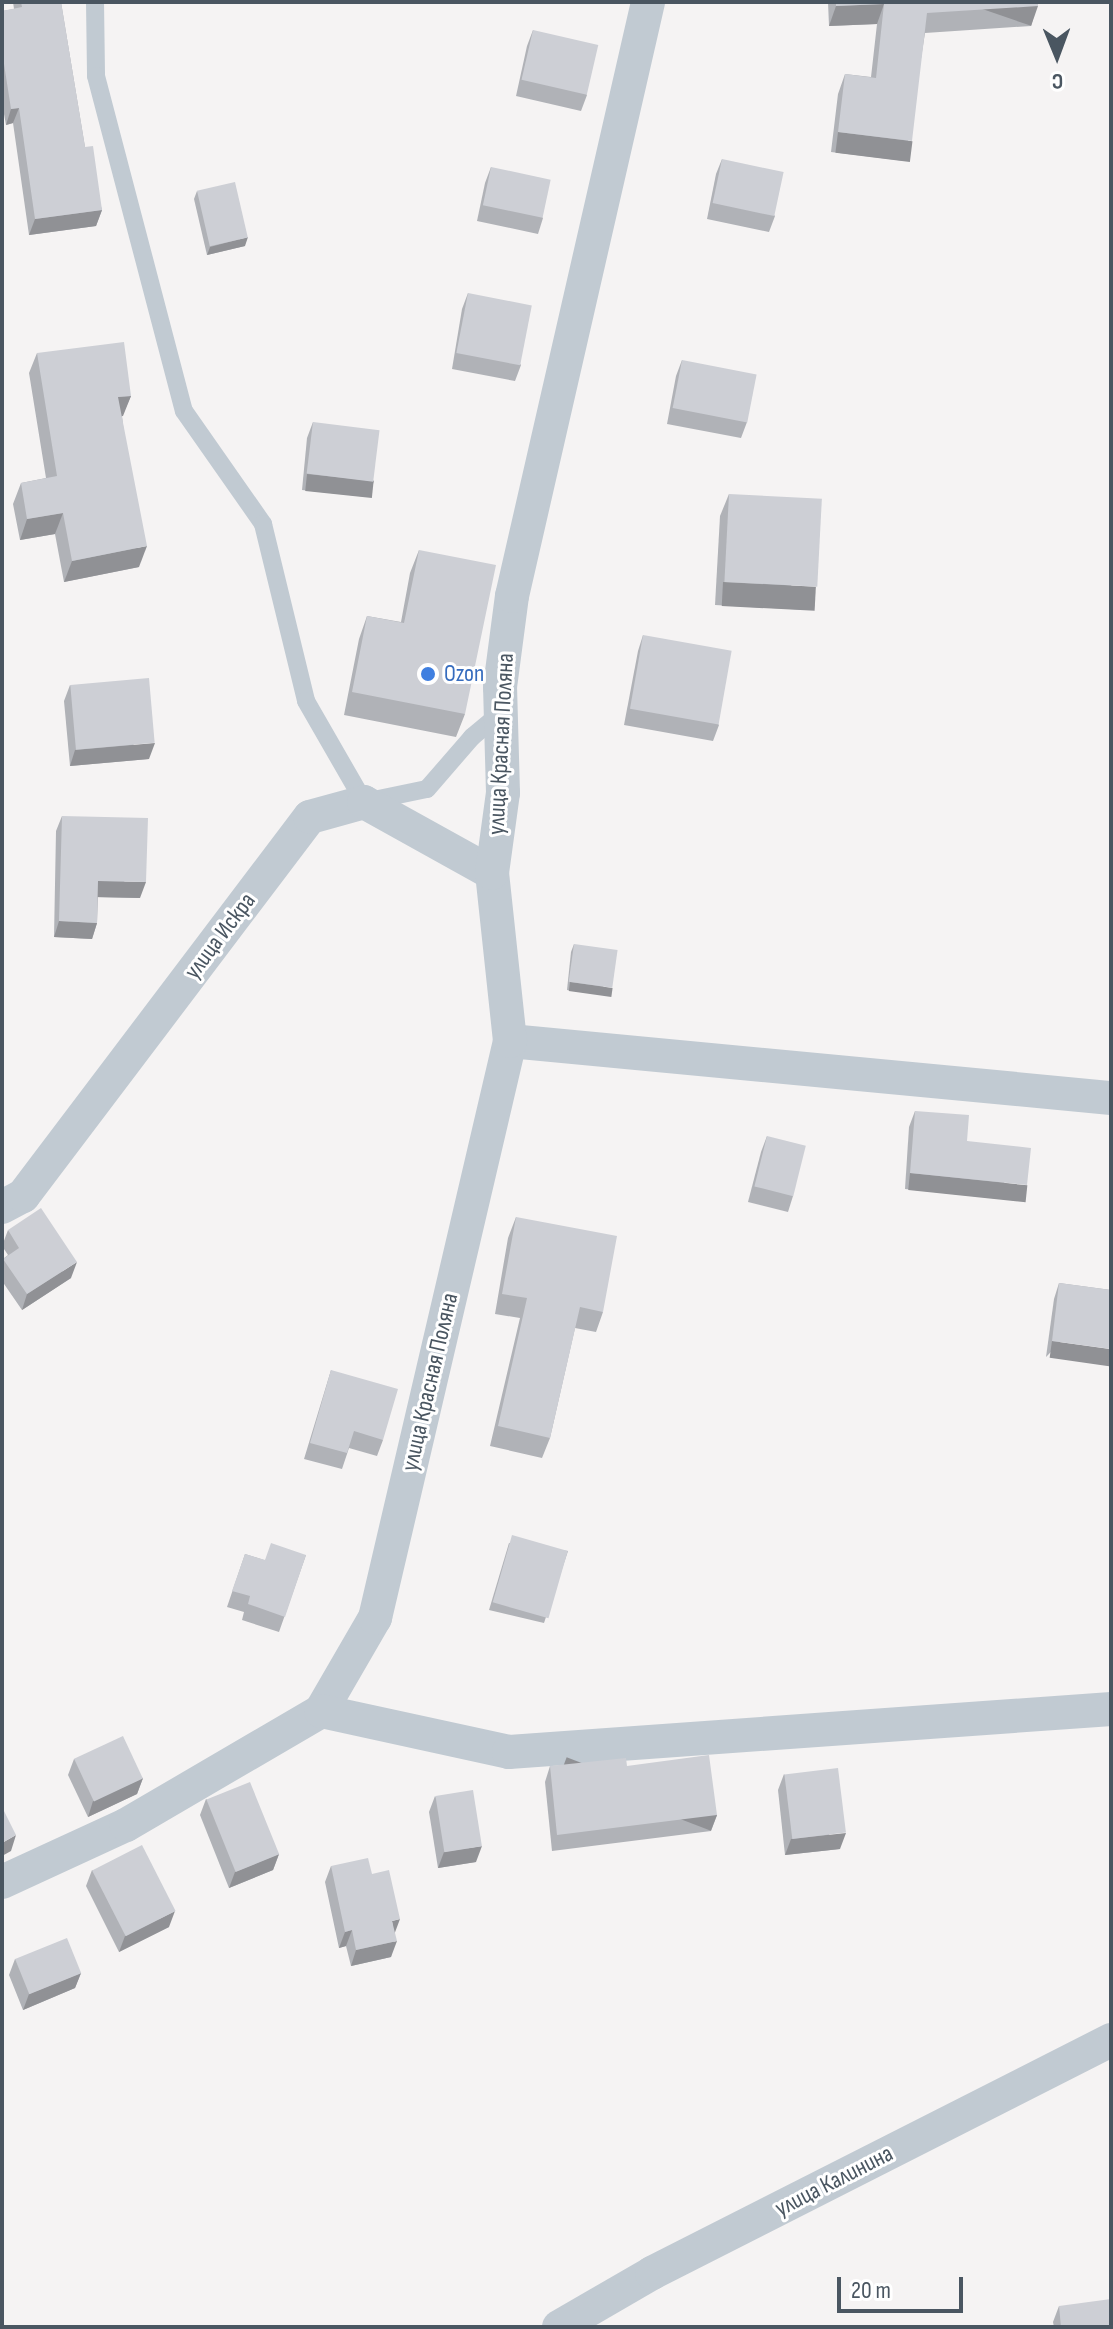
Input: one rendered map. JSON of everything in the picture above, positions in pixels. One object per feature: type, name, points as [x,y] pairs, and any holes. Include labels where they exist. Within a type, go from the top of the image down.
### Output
[{"type":"street","name":"улица Красная Поляна","points":[[321,1711],[375,1618],[510,1041],[492,873],[503,793],[500,687],[512,596],[648,2]]},
{"type":"street","points":[[364,802],[492,873]]},
{"type":"street","name":"улица Искра","points":[[2,1207],[23,1196],[310,817],[364,802]]},
{"type":"street","points":[[510,1041],[1111,1098]]},
{"type":"street","points":[[2,1882],[126,1825],[321,1711],[509,1752],[1111,1709]]},
{"type":"street","name":"улица Калинина","points":[[559,2327],[652,2273],[1111,2040]]},
{"type":"lane","points":[[95,2],[96,76],[184,411],[263,524],[306,701],[364,802],[427,789],[472,737],[501,713]]},
{"type":"building","points":[[21,2],[61,2],[85,147],[93,146],[102,210],[35,219],[19,108],[11,109],[2,51],[2,11],[22,7]]},
{"type":"building","points":[[836,2],[1038,2],[1038,6],[927,13],[912,141],[838,132],[845,74],[876,78],[884,4],[836,6]]},
{"type":"building","points":[[533,30],[598,45],[587,95],[522,80]]},
{"type":"building","points":[[722,159],[784,172],[774,216],[713,203]]},
{"type":"building","points":[[491,167],[551,180],[543,218],[483,205]]},
{"type":"building","points":[[235,182],[248,238],[210,246],[197,191]]},
{"type":"building","points":[[468,293],[532,305],[520,365],[456,353]]},
{"type":"building","points":[[124,342],[131,396],[118,397],[147,546],[72,561],[63,513],[27,519],[21,483],[57,476],[37,353]]},
{"type":"building","points":[[682,360],[757,375],[747,423],[673,408]]},
{"type":"building","points":[[313,422],[380,430],[373,482],[307,474]]},
{"type":"building","points":[[729,494],[822,499],[817,587],[724,582]]},
{"type":"building","points":[[419,550],[496,565],[465,714],[352,692],[367,616],[404,623]]},
{"type":"building","points":[[643,635],[732,651],[719,724],[630,709]]},
{"type":"building","points":[[149,678],[155,743],[76,750],[70,685]]},
{"type":"building","points":[[62,816],[148,818],[146,882],[98,881],[97,923],[59,921]]},
{"type":"building","points":[[574,944],[618,950],[612,988],[569,982]]},
{"type":"building","points":[[915,1111],[969,1115],[967,1141],[1031,1148],[1027,1185],[910,1173]]},
{"type":"building","points":[[767,1136],[806,1146],[793,1196],[754,1186]]},
{"type":"building","points":[[41,1208],[77,1262],[27,1294],[3,1259],[19,1248],[8,1230]]},
{"type":"building","points":[[516,1217],[617,1236],[603,1312],[580,1307],[550,1438],[498,1426],[527,1298],[502,1294]]},
{"type":"building","points":[[1059,1283],[1111,1290],[1111,1349],[1052,1341]]},
{"type":"building","points":[[331,1370],[398,1389],[383,1440],[354,1431],[347,1453],[310,1443]]},
{"type":"building","points":[[512,1535],[568,1551],[548,1618],[493,1602]]},
{"type":"building","points":[[271,1543],[306,1555],[285,1617],[248,1604],[250,1596],[232,1591],[245,1554],[265,1560]]},
{"type":"building","points":[[123,1736],[143,1779],[94,1801],[74,1759]]},
{"type":"building","points":[[709,1755],[717,1815],[557,1835],[550,1766],[626,1758],[627,1766]]},
{"type":"building","points":[[838,1768],[846,1833],[792,1839],[784,1775]]},
{"type":"building","points":[[250,1782],[279,1854],[236,1872],[206,1800]]},
{"type":"building","points":[[473,1790],[482,1846],[444,1852],[435,1796]]},
{"type":"building","points":[[2,1807],[16,1835],[2,1843]]},
{"type":"building","points":[[142,1845],[176,1911],[126,1936],[92,1870]]},
{"type":"building","points":[[368,1858],[372,1874],[389,1870],[400,1919],[392,1921],[397,1941],[356,1950],[352,1930],[345,1932],[331,1866]]},
{"type":"building","points":[[67,1938],[81,1973],[29,1994],[15,1959]]},
{"type":"building","points":[[1111,2299],[1111,2327],[1061,2327],[1059,2306]]},
{"type":"place","name":"Ozon","points":[[428,674]]}]
